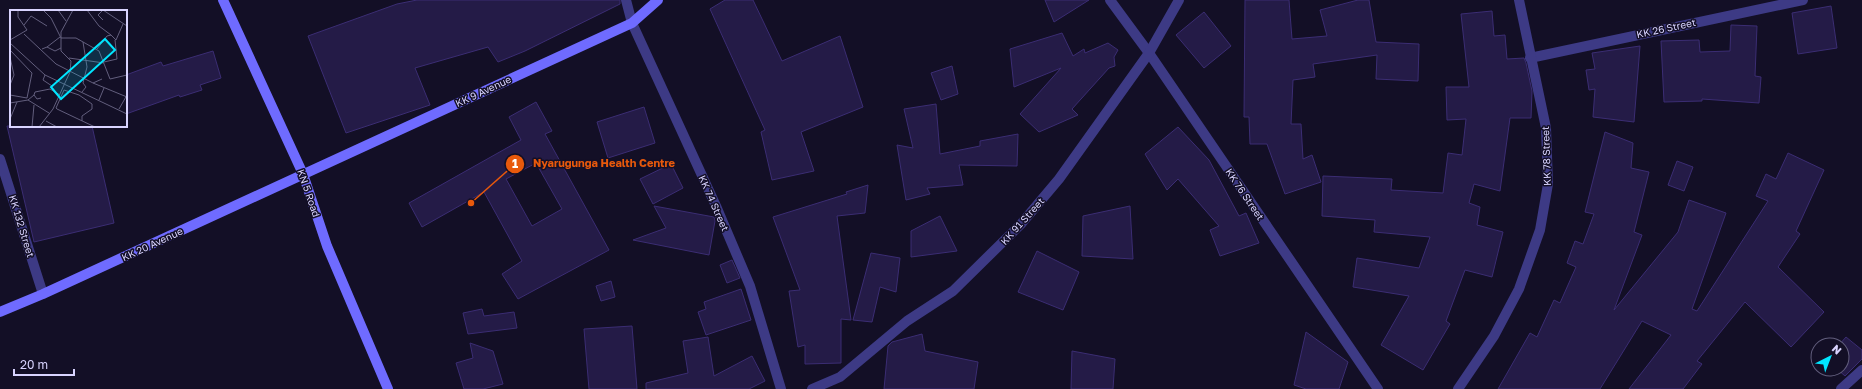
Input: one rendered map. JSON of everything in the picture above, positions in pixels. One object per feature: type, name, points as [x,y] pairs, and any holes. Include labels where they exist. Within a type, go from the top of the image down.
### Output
[{"type":"main road","name":"KN 5 Road","points":[[223,0],[303,174],[327,246],[388,389]]},
{"type":"main road","name":"KK 9 Avenue","points":[[303,174],[632,23],[658,0]]},
{"type":"main road","name":"KK 20 Avenue","points":[[0,312],[43,294],[303,174]]},
{"type":"street","name":"KK 74 Street","points":[[626,0],[632,23],[716,206],[750,286],[781,389]]},
{"type":"street","name":"KK 76 Street","points":[[1110,0],[1149,53],[1378,389]]},
{"type":"street","name":"KK 91 Street","points":[[812,389],[840,377],[907,321],[953,291],[1021,224],[1059,179],[1149,53],[1179,0]]},
{"type":"street","name":"KK 78 Street","points":[[1458,389],[1494,336],[1519,289],[1540,230],[1548,184],[1546,128],[1530,58],[1519,0]]},
{"type":"street","name":"KK 26 Street","points":[[1530,58],[1803,0]]},
{"type":"street","name":"KK 132 Street","points":[[0,159],[43,294]]},
{"type":"street","points":[[1840,389],[1862,370]]},
{"type":"building","points":[[417,0],[620,0],[620,4],[525,51],[498,62],[488,47],[415,68],[430,105],[346,133],[308,36],[397,4]]},
{"type":"building","points":[[725,0],[753,0],[782,61],[840,36],[863,107],[801,132],[814,171],[772,180],[761,132],[765,130],[710,9]]},
{"type":"building","points":[[1045,0],[1089,0],[1054,22]]},
{"type":"building","points":[[1245,0],[1289,0],[1292,39],[1327,36],[1320,10],[1358,0],[1369,0],[1376,42],[1419,44],[1418,81],[1376,79],[1377,55],[1313,64],[1315,77],[1293,80],[1291,124],[1301,124],[1303,159],[1312,155],[1321,182],[1285,194],[1267,144],[1250,144],[1249,117],[1244,117]]},
{"type":"building","points":[[1831,6],[1837,48],[1798,54],[1792,13]]},
{"type":"building","points":[[1492,11],[1494,36],[1505,35],[1507,59],[1524,58],[1526,63],[1532,91],[1531,118],[1510,118],[1500,191],[1474,184],[1469,203],[1480,207],[1477,225],[1503,232],[1492,277],[1465,270],[1446,321],[1450,324],[1423,370],[1381,345],[1409,296],[1353,287],[1357,258],[1419,268],[1430,237],[1374,232],[1375,220],[1322,216],[1323,176],[1392,179],[1391,190],[1443,193],[1448,153],[1462,155],[1466,119],[1447,120],[1446,87],[1469,87],[1461,14]]},
{"type":"building","points":[[1204,12],[1231,46],[1204,68],[1176,35]]},
{"type":"building","points":[[1731,25],[1757,26],[1755,76],[1761,77],[1759,103],[1702,99],[1702,101],[1664,102],[1661,41],[1699,40],[1700,52],[1730,51]]},
{"type":"building","points":[[1062,33],[1073,56],[1084,49],[1085,53],[1108,43],[1118,50],[1114,57],[1115,66],[1109,68],[1072,109],[1078,115],[1039,132],[1020,114],[1061,68],[1014,87],[1010,49]]},
{"type":"building","points":[[1640,46],[1634,122],[1593,117],[1595,89],[1589,90],[1586,70],[1595,69],[1592,53]]},
{"type":"building","points":[[213,51],[221,78],[200,85],[202,90],[180,97],[179,95],[127,114],[127,75],[161,62],[163,66]]},
{"type":"building","points":[[952,66],[958,94],[941,100],[931,73]]},
{"type":"building","points":[[536,102],[552,131],[545,134],[609,250],[518,299],[502,274],[522,261],[484,192],[422,227],[409,203],[521,140],[509,117]],"holes":[[[536,163],[562,209],[532,226],[506,179]]]},
{"type":"building","points":[[936,104],[940,154],[980,146],[980,141],[1018,134],[1017,166],[959,165],[963,185],[927,188],[930,194],[906,200],[897,145],[913,148],[904,109]]},
{"type":"building","points":[[644,107],[655,143],[608,158],[597,122]]},
{"type":"building","points":[[7,126],[92,127],[114,223],[34,242]]},
{"type":"building","points":[[1178,127],[1209,160],[1239,216],[1246,213],[1259,243],[1220,256],[1210,230],[1219,226],[1178,179],[1167,190],[1145,154]]},
{"type":"building","points":[[1605,132],[1633,143],[1631,168],[1649,172],[1634,232],[1642,235],[1614,310],[1678,232],[1689,200],[1726,213],[1692,309],[1697,311],[1768,201],[1756,196],[1766,174],[1776,179],[1788,153],[1824,170],[1796,231],[1800,234],[1778,267],[1824,312],[1791,347],[1745,302],[1697,361],[1702,364],[1683,389],[1629,389],[1671,335],[1642,321],[1600,389],[1498,389],[1530,333],[1537,337],[1554,300],[1560,303],[1576,267],[1567,263],[1575,241],[1583,244],[1594,214],[1585,212]]},
{"type":"building","points":[[1677,161],[1693,167],[1684,191],[1668,185]]},
{"type":"building","points":[[671,164],[683,188],[653,204],[640,179]]},
{"type":"building","points":[[868,185],[865,213],[837,216],[851,320],[841,319],[841,363],[805,364],[805,345],[798,347],[789,291],[800,290],[773,217],[847,194],[846,192]]},
{"type":"building","points":[[654,206],[714,217],[715,221],[709,255],[633,240],[666,228]]},
{"type":"building","points":[[1130,206],[1133,259],[1082,256],[1083,216]]},
{"type":"building","points":[[940,216],[957,251],[911,257],[911,231]]},
{"type":"building","points":[[1037,251],[1079,272],[1063,310],[1018,292]]},
{"type":"building","points":[[871,253],[900,258],[896,292],[880,287],[872,322],[853,320]]},
{"type":"building","points":[[732,260],[740,278],[727,283],[720,265]]},
{"type":"building","points":[[611,281],[615,297],[601,301],[596,286]]},
{"type":"building","points":[[741,289],[751,320],[706,335],[698,312],[706,309],[704,302]]},
{"type":"building","points":[[482,309],[484,316],[514,312],[517,328],[468,334],[463,313]]},
{"type":"building","points":[[632,326],[637,389],[589,389],[584,329]]},
{"type":"building","points":[[1306,332],[1348,362],[1339,389],[1306,389],[1294,385]]},
{"type":"building","points":[[922,334],[925,351],[978,362],[974,389],[884,389],[888,346],[892,342]]},
{"type":"building","points":[[708,337],[714,376],[752,356],[765,381],[749,389],[646,389],[646,383],[688,373],[683,341]]},
{"type":"building","points":[[1850,340],[1862,350],[1862,359],[1850,371]]},
{"type":"building","points":[[470,343],[493,351],[503,384],[483,389],[464,389],[456,363],[473,358]]},
{"type":"building","points":[[1072,351],[1115,359],[1113,389],[1071,389]]},
{"type":"place","name":"Nyarugunga Health Centre","points":[[471,203]]}]
